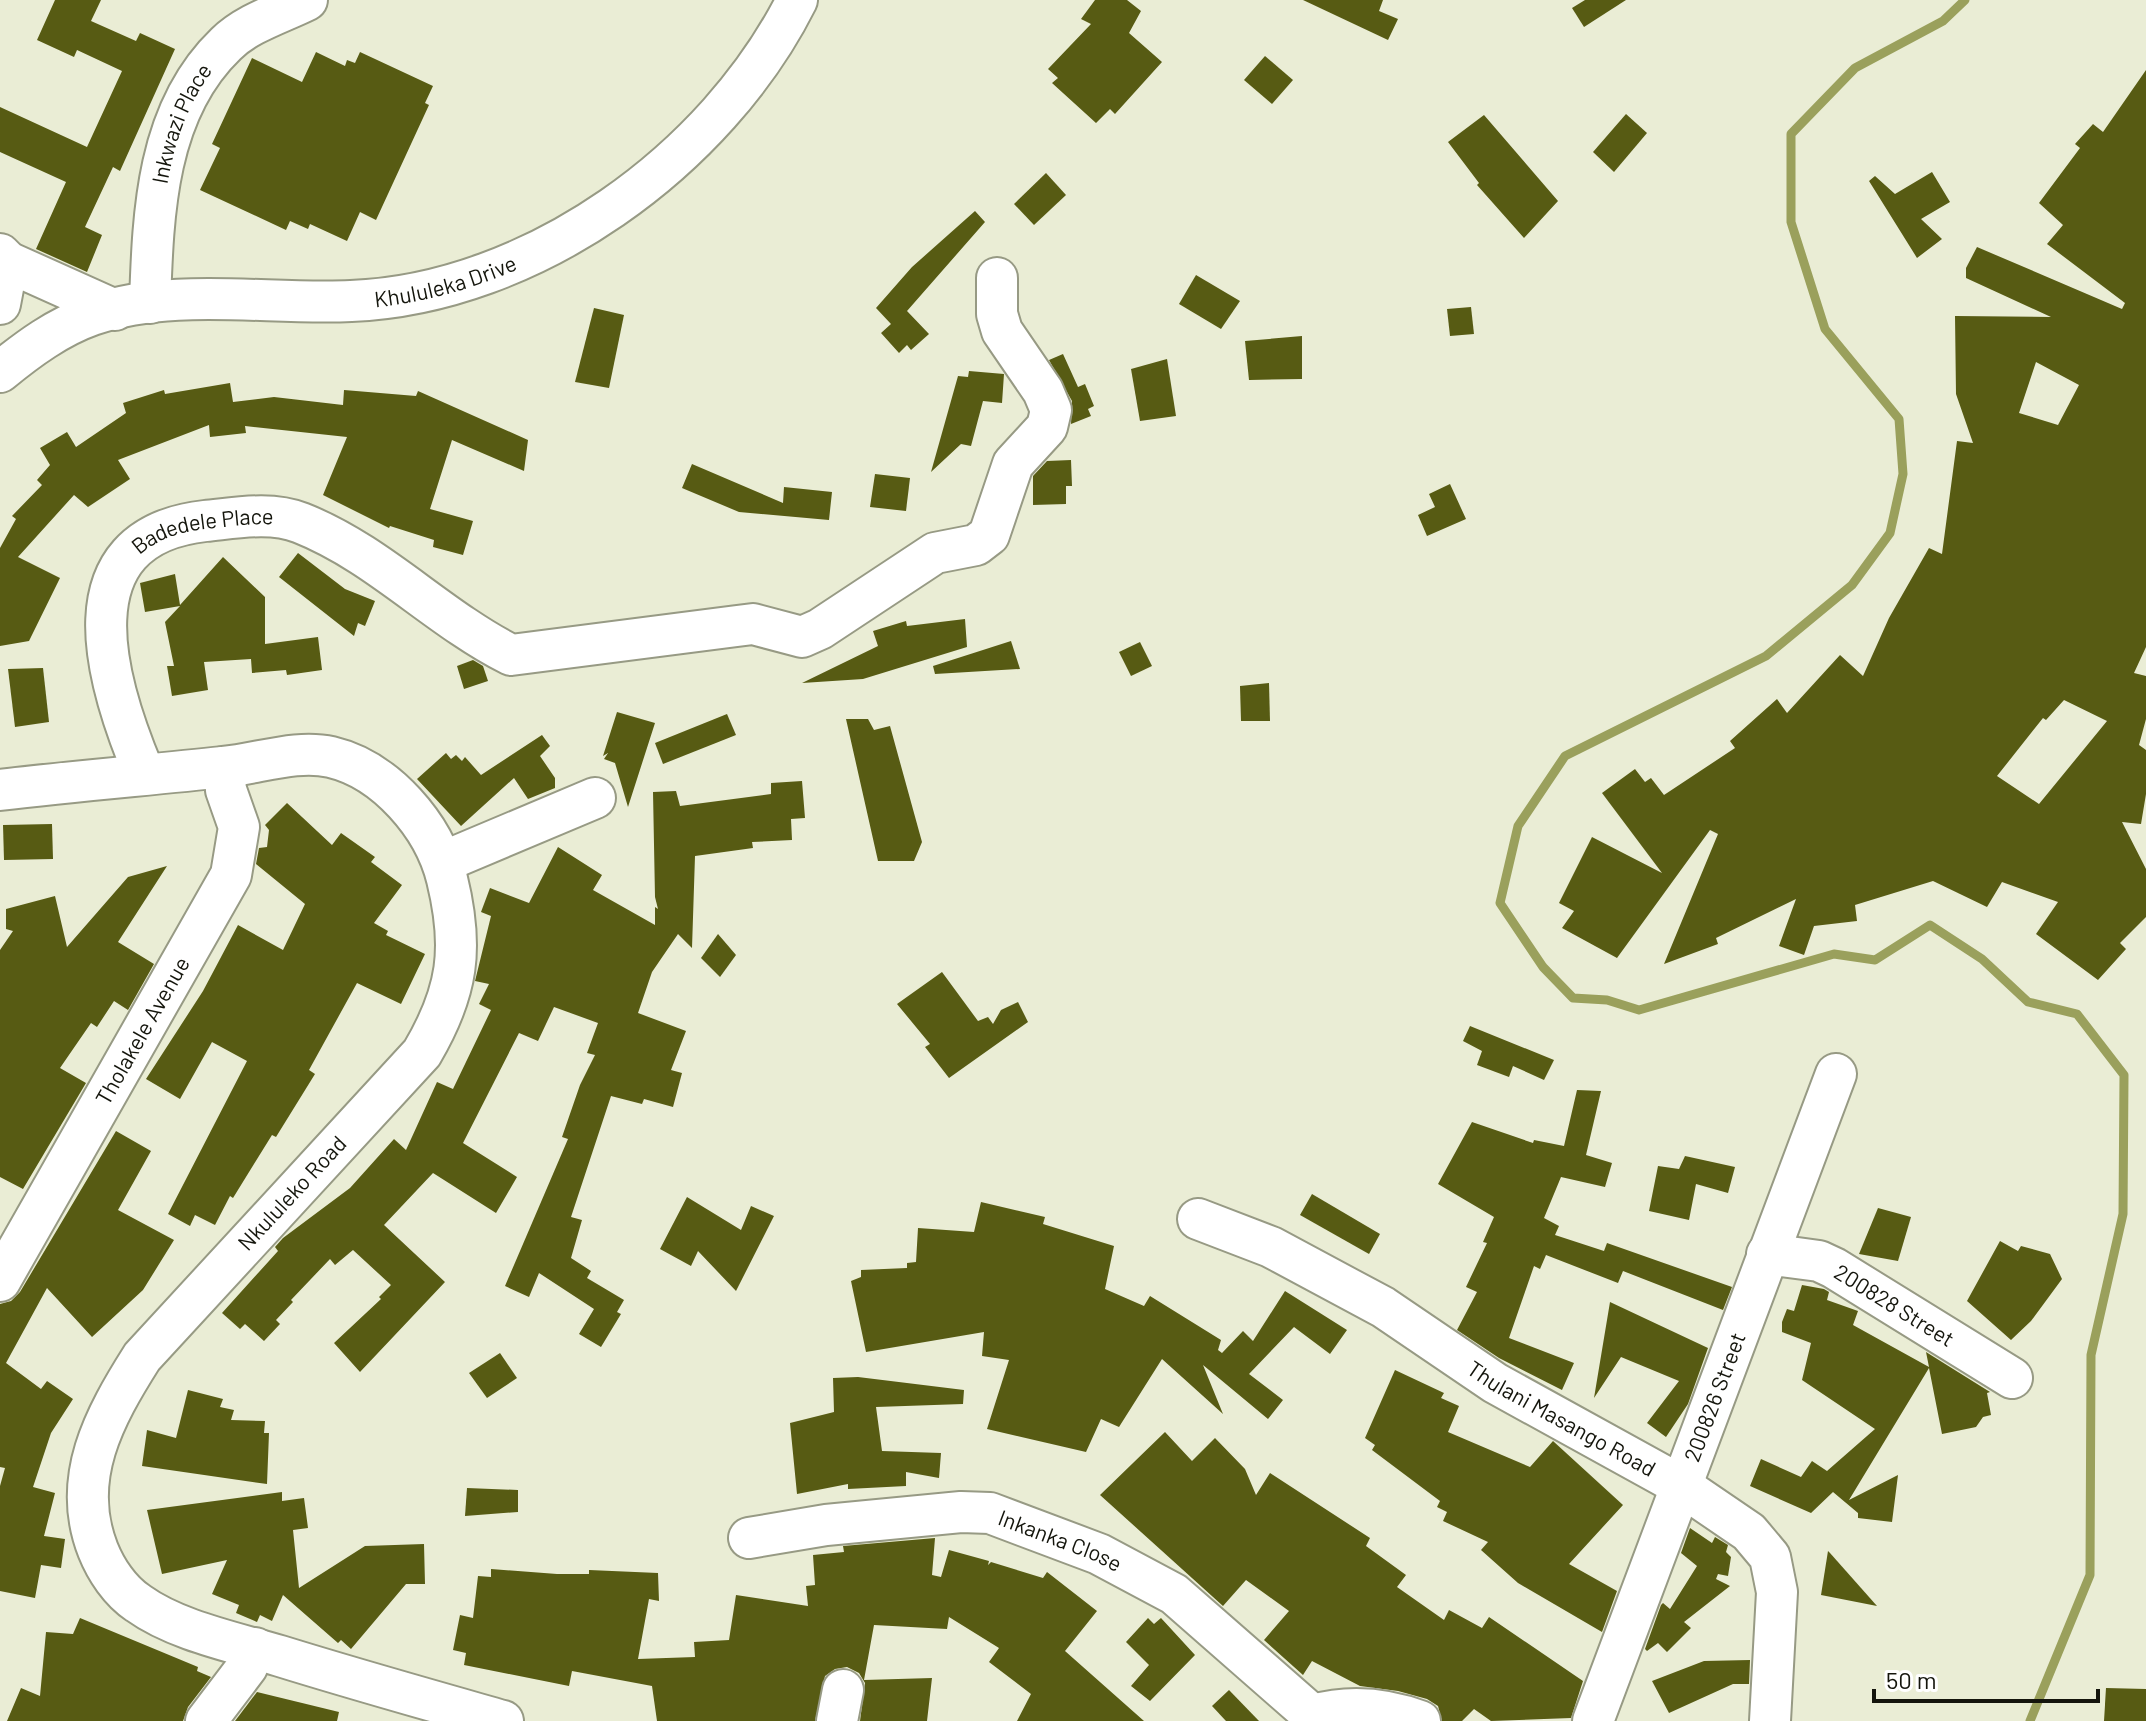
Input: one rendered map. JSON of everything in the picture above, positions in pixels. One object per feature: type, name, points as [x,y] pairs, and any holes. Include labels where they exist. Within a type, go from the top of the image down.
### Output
[{"type":"street","name":"Inkwazi Place","points":[[132,306],[158,176],[183,107],[206,67],[228,42],[307,0]]},
{"type":"street","name":"Khululeka Drive","points":[[0,372],[59,330],[132,306],[354,301],[460,280],[528,254],[566,236],[613,207],[699,137],[763,58],[797,0]]},
{"type":"street","points":[[0,304],[4,258],[132,306]]},
{"type":"street","name":"Badedele Place","points":[[144,773],[125,728],[104,636],[110,585],[129,554],[149,539],[187,523],[261,516],[298,522],[357,550],[511,655],[753,624],[802,637],[820,629],[935,553],[976,545],[989,535],[1013,464],[1047,427],[1051,410],[1043,391],[1002,331],[997,314],[997,278]]},
{"type":"street","name":"Nkululeko Road","points":[[0,790],[224,767],[313,754],[345,761],[384,784],[407,807],[443,862],[455,911],[457,950],[454,986],[443,1017],[422,1053],[142,1357],[106,1420],[87,1475],[89,1526],[102,1560],[122,1590],[162,1617],[255,1648],[503,1721]]},
{"type":"street","name":"Tholakele Avenue","points":[[0,1281],[231,875],[239,827],[226,790],[224,767]]},
{"type":"street","points":[[443,862],[595,798]]},
{"type":"street","name":"200826 Street","points":[[1593,1721],[1836,1074]]},
{"type":"street","name":"Thulani Masango Road","points":[[1198,1219],[1271,1247],[1383,1307],[1495,1383],[1680,1485],[1749,1532],[1770,1557],[1777,1592],[1770,1721]]},
{"type":"street","name":"200828 Street","points":[[1767,1254],[1819,1261],[1834,1268],[2012,1378]]},
{"type":"street","name":"Inkanka Close","points":[[749,1538],[826,1525],[961,1512],[990,1513],[1099,1554],[1174,1594],[1316,1718]]},
{"type":"street","points":[[206,1721],[247,1667],[255,1648]]},
{"type":"street","points":[[1316,1718],[1337,1708],[1395,1712],[1420,1721]]},
{"type":"building","points":[[55,0],[101,0],[91,21],[136,41],[140,33],[175,49],[120,171],[113,167],[85,227],[102,235],[87,272],[36,249],[66,182],[0,152],[0,107],[87,147],[122,71],[77,50],[74,57],[37,40]]},
{"type":"building","points":[[1095,0],[1127,0],[1141,11],[1129,33],[1162,62],[1115,114],[1110,109],[1096,123],[1052,83],[1058,78],[1048,69],[1091,24],[1081,19]]},
{"type":"building","points":[[1303,0],[1383,0],[1379,11],[1398,19],[1388,40]]},
{"type":"building","points":[[1585,0],[1626,0],[1584,27],[1572,8]]},
{"type":"building","points":[[316,52],[345,66],[347,60],[355,63],[360,52],[433,86],[425,103],[429,105],[376,220],[360,212],[347,241],[310,224],[308,229],[290,221],[286,230],[200,190],[220,148],[212,144],[252,58],[302,82]]},
{"type":"building","points":[[1265,56],[1293,80],[1272,104],[1244,80]]},
{"type":"building","points":[[2146,70],[2146,647],[2134,673],[2146,676],[2146,719],[2139,745],[2146,750],[2146,794],[2141,824],[2122,822],[2146,869],[2146,917],[2120,943],[2126,949],[2098,980],[2036,934],[2058,902],[2002,882],[1987,907],[1933,881],[1855,905],[1857,921],[1814,926],[1804,955],[1779,946],[1796,899],[1716,938],[1718,944],[1664,964],[1718,834],[1710,830],[1617,958],[1562,928],[1574,911],[1559,903],[1592,837],[1662,873],[1602,793],[1635,769],[1645,782],[1651,778],[1664,795],[1735,748],[1730,741],[1777,699],[1787,713],[1840,655],[1863,676],[1889,618],[1929,548],[1942,554],[1957,441],[1973,443],[1956,394],[1955,316],[2051,317],[1966,278],[1966,268],[1977,247],[2122,309],[2125,303],[2047,244],[2063,225],[2039,203],[2080,148],[2075,144],[2093,124],[2103,132]],"holes":[[[2036,362],[2079,385],[2058,425],[2019,413]],[[2064,700],[2107,721],[2039,804],[1997,776],[2043,718],[2046,720]]]},
{"type":"building","points":[[1626,114],[1647,133],[1614,172],[1593,152]]},
{"type":"building","points":[[1484,115],[1558,201],[1524,238],[1477,185],[1479,183],[1448,142]]},
{"type":"building","points":[[1932,172],[1950,202],[1921,219],[1942,239],[1917,258],[1869,181],[1875,176],[1895,194]]},
{"type":"building","points":[[1046,173],[1066,195],[1034,225],[1014,204]]},
{"type":"building","points":[[975,211],[985,222],[907,311],[929,334],[911,350],[907,345],[899,353],[881,333],[891,324],[876,308],[912,267]]},
{"type":"building","points":[[1196,275],[1240,301],[1221,329],[1179,304]]},
{"type":"building","points":[[1471,307],[1474,334],[1450,336],[1447,309]]},
{"type":"building","points":[[594,308],[624,315],[609,388],[575,382]]},
{"type":"building","points":[[1302,336],[1302,379],[1249,380],[1245,341]]},
{"type":"building","points":[[1063,354],[1078,387],[1085,384],[1094,406],[1088,409],[1091,416],[1071,424],[1072,401],[1049,360]]},
{"type":"building","points":[[1167,359],[1176,416],[1140,421],[1131,369]]},
{"type":"building","points":[[969,371],[1004,374],[1002,403],[983,401],[971,446],[961,444],[931,472],[958,376],[968,377]]},
{"type":"building","points":[[230,383],[233,402],[274,397],[343,405],[344,390],[416,396],[418,391],[528,440],[524,471],[452,440],[430,509],[473,521],[463,555],[433,547],[434,540],[389,528],[323,495],[347,437],[245,426],[246,433],[210,437],[209,425],[118,460],[130,479],[88,507],[74,495],[18,557],[60,578],[29,641],[0,646],[0,548],[16,519],[12,516],[42,485],[37,480],[50,465],[40,448],[67,432],[76,447],[126,413],[123,403],[164,390],[165,394]]},
{"type":"building","points":[[1071,460],[1072,486],[1066,486],[1066,504],[1033,505],[1033,476],[1047,461]]},
{"type":"building","points":[[692,464],[783,503],[784,487],[832,492],[829,520],[739,512],[682,488]]},
{"type":"building","points":[[875,474],[910,478],[906,511],[870,507]]},
{"type":"building","points":[[1450,484],[1466,519],[1427,536],[1418,515],[1435,507],[1429,494]]},
{"type":"building","points":[[298,553],[345,589],[375,601],[365,626],[358,623],[354,636],[279,577]]},
{"type":"building","points":[[223,557],[265,597],[265,644],[318,637],[322,670],[287,675],[286,670],[252,673],[251,659],[204,662],[208,690],[172,696],[167,666],[174,666],[165,622],[180,606],[145,612],[140,583],[175,574],[180,605]]},
{"type":"building","points":[[965,619],[967,647],[863,679],[802,683],[878,646],[873,631],[906,621],[907,626]]},
{"type":"building","points":[[1011,641],[1020,669],[935,674],[933,666]]},
{"type":"building","points":[[1140,642],[1152,666],[1131,676],[1119,652]]},
{"type":"building","points":[[473,660],[483,666],[488,681],[464,689],[457,666]]},
{"type":"building","points":[[43,668],[49,722],[15,727],[8,669]]},
{"type":"building","points":[[1269,683],[1270,721],[1241,721],[1240,686]]},
{"type":"building","points":[[617,712],[655,723],[628,807],[615,763],[604,759],[608,753],[603,756]]},
{"type":"building","points":[[727,714],[736,735],[663,764],[655,743]]},
{"type":"building","points":[[846,719],[868,719],[874,730],[890,726],[922,842],[914,861],[878,861]]},
{"type":"building","points":[[542,735],[550,746],[540,756],[555,778],[555,788],[528,799],[514,778],[461,826],[417,779],[446,753],[451,759],[456,755],[462,761],[465,757],[481,775]]},
{"type":"building","points":[[802,781],[805,818],[791,819],[792,840],[752,842],[753,848],[695,856],[692,948],[678,934],[652,972],[638,1013],[686,1031],[671,1070],[682,1073],[673,1107],[644,1099],[642,1104],[611,1096],[571,1217],[582,1220],[571,1258],[591,1271],[587,1278],[624,1300],[617,1312],[621,1314],[601,1347],[579,1334],[594,1309],[539,1273],[529,1297],[505,1286],[568,1139],[562,1137],[580,1085],[595,1055],[587,1053],[598,1023],[554,1007],[538,1041],[519,1033],[463,1143],[517,1177],[496,1213],[433,1173],[384,1225],[445,1282],[360,1372],[334,1343],[381,1299],[379,1297],[391,1285],[353,1250],[335,1265],[330,1259],[291,1300],[293,1302],[276,1320],[280,1324],[264,1341],[245,1324],[240,1329],[222,1313],[278,1251],[275,1247],[283,1238],[350,1188],[394,1139],[406,1150],[437,1082],[453,1089],[491,1010],[479,1004],[489,984],[475,981],[491,916],[481,912],[490,888],[529,903],[558,847],[602,875],[593,890],[655,925],[655,907],[658,909],[655,897],[653,792],[676,791],[680,806],[771,794],[771,783]]},
{"type":"building","points":[[287,803],[332,845],[341,833],[375,857],[371,862],[402,885],[374,923],[388,931],[386,935],[425,954],[401,1004],[357,983],[309,1070],[315,1074],[276,1137],[272,1135],[233,1198],[230,1196],[215,1225],[195,1215],[190,1226],[168,1214],[247,1061],[212,1042],[180,1099],[146,1079],[203,991],[238,925],[283,950],[305,904],[256,864],[259,848],[267,847],[269,830],[265,825]]},
{"type":"building","points":[[52,824],[53,859],[4,860],[3,825]]},
{"type":"building","points":[[167,866],[118,942],[154,964],[128,1010],[114,1001],[97,1027],[91,1023],[60,1068],[86,1083],[23,1189],[0,1177],[0,950],[13,931],[6,929],[6,909],[55,896],[67,947],[128,877]]},
{"type":"building","points":[[718,934],[736,955],[720,977],[701,958]]},
{"type":"building","points":[[942,972],[978,1021],[988,1017],[993,1024],[1001,1010],[1018,1002],[1028,1022],[949,1078],[925,1047],[930,1044],[897,1004]]},
{"type":"building","points":[[1470,1026],[1554,1060],[1544,1080],[1513,1066],[1509,1077],[1477,1065],[1482,1051],[1463,1041]]},
{"type":"building","points":[[1577,1090],[1601,1091],[1586,1155],[1612,1163],[1605,1187],[1561,1177],[1544,1218],[1559,1226],[1555,1235],[1604,1251],[1607,1243],[1732,1287],[1723,1310],[1623,1271],[1618,1283],[1546,1255],[1540,1269],[1534,1266],[1509,1338],[1574,1363],[1562,1390],[1499,1358],[1457,1330],[1477,1292],[1466,1287],[1487,1243],[1483,1242],[1494,1217],[1438,1184],[1472,1122],[1533,1143],[1534,1140],[1564,1146]]},
{"type":"building","points":[[116,1131],[151,1151],[118,1210],[174,1240],[143,1290],[92,1337],[47,1288],[6,1363],[41,1389],[47,1381],[73,1399],[51,1433],[33,1487],[55,1493],[44,1536],[65,1539],[61,1568],[41,1565],[35,1598],[0,1591],[0,1486],[5,1468],[0,1467],[0,1304],[11,1301],[20,1292]]},
{"type":"building","points":[[1685,1156],[1735,1167],[1728,1193],[1696,1184],[1689,1220],[1649,1211],[1658,1166],[1679,1169]]},
{"type":"building","points":[[1312,1194],[1380,1234],[1369,1254],[1300,1215]]},
{"type":"building","points":[[687,1197],[741,1230],[751,1206],[774,1216],[736,1291],[698,1251],[691,1266],[660,1249]]},
{"type":"building","points":[[981,1202],[1045,1217],[1043,1224],[1114,1246],[1105,1289],[1144,1306],[1150,1296],[1221,1340],[1218,1350],[1222,1353],[1243,1331],[1253,1341],[1285,1291],[1347,1330],[1330,1354],[1294,1327],[1249,1374],[1283,1400],[1268,1419],[1203,1365],[1223,1414],[1162,1359],[1119,1427],[1101,1419],[1086,1452],[987,1429],[1009,1360],[982,1356],[984,1332],[866,1352],[851,1281],[861,1277],[861,1270],[907,1268],[907,1263],[916,1262],[918,1228],[974,1232]]},
{"type":"building","points":[[1878,1208],[1911,1217],[1898,1261],[1859,1254]]},
{"type":"building","points":[[2000,1241],[2018,1251],[2021,1246],[2050,1254],[2062,1279],[2031,1321],[2011,1340],[1967,1301]]},
{"type":"building","points":[[1802,1285],[1824,1289],[1829,1292],[1827,1300],[1858,1311],[1853,1325],[1929,1367],[1926,1352],[1990,1392],[1987,1393],[1991,1415],[1983,1417],[1976,1427],[1942,1434],[1929,1368],[1849,1500],[1898,1475],[1892,1522],[1858,1518],[1858,1513],[1833,1492],[1811,1513],[1750,1486],[1761,1459],[1801,1477],[1812,1461],[1827,1471],[1875,1429],[1802,1380],[1811,1343],[1782,1332],[1782,1322],[1787,1309],[1794,1311]]},
{"type":"building","points":[[1610,1302],[1708,1348],[1688,1404],[1666,1437],[1647,1423],[1679,1381],[1621,1357],[1594,1398]]},
{"type":"building","points":[[500,1353],[517,1378],[487,1398],[469,1373]]},
{"type":"building","points":[[1395,1370],[1444,1393],[1441,1398],[1459,1406],[1448,1432],[1530,1467],[1553,1441],[1623,1505],[1569,1564],[1617,1591],[1602,1632],[1518,1583],[1481,1550],[1488,1542],[1443,1521],[1447,1512],[1437,1507],[1440,1501],[1372,1450],[1375,1445],[1365,1438]]},
{"type":"building","points":[[858,1377],[964,1390],[963,1404],[876,1407],[882,1451],[941,1453],[939,1478],[906,1472],[906,1486],[848,1489],[848,1484],[797,1494],[790,1423],[834,1412],[833,1378]]},
{"type":"building","points":[[188,1390],[223,1399],[220,1407],[234,1410],[231,1420],[265,1421],[264,1433],[269,1433],[267,1484],[142,1466],[147,1430],[176,1438]]},
{"type":"building","points":[[1165,1432],[1192,1461],[1215,1438],[1245,1469],[1256,1495],[1270,1473],[1370,1538],[1366,1546],[1406,1575],[1397,1587],[1444,1620],[1449,1610],[1482,1628],[1489,1617],[1583,1681],[1571,1718],[1491,1721],[1474,1709],[1462,1721],[1442,1721],[1438,1706],[1427,1699],[1360,1686],[1312,1661],[1303,1675],[1264,1640],[1289,1611],[1246,1580],[1223,1606],[1100,1495]]},
{"type":"building","points":[[467,1488],[518,1490],[518,1512],[465,1516]]},
{"type":"building","points":[[282,1492],[282,1501],[304,1498],[308,1528],[293,1530],[299,1588],[365,1546],[424,1544],[425,1584],[406,1584],[351,1649],[341,1640],[338,1643],[283,1595],[272,1621],[260,1615],[257,1622],[236,1613],[239,1605],[212,1594],[227,1560],[162,1574],[147,1510]]},
{"type":"building","points":[[1690,1528],[1712,1543],[1715,1537],[1728,1545],[1726,1552],[1731,1557],[1728,1576],[1718,1574],[1716,1579],[1730,1586],[1684,1622],[1691,1628],[1667,1652],[1658,1643],[1647,1651],[1645,1649],[1661,1605],[1663,1603],[1670,1609],[1697,1566],[1681,1553]]},
{"type":"building","points":[[935,1538],[932,1575],[941,1577],[949,1550],[989,1561],[988,1565],[991,1562],[1043,1578],[1047,1572],[1097,1611],[1065,1651],[1144,1721],[1017,1721],[1031,1694],[989,1662],[999,1648],[949,1617],[947,1629],[874,1625],[864,1680],[932,1678],[927,1721],[860,1721],[865,1683],[859,1673],[847,1667],[835,1669],[825,1676],[815,1721],[657,1721],[652,1686],[572,1671],[569,1686],[464,1665],[466,1653],[453,1650],[460,1615],[473,1618],[478,1576],[491,1577],[491,1569],[557,1574],[589,1574],[589,1570],[658,1573],[659,1601],[649,1599],[638,1659],[695,1657],[694,1642],[729,1640],[736,1595],[808,1606],[806,1586],[815,1585],[813,1555],[844,1552],[843,1546]]},
{"type":"building","points":[[1828,1551],[1830,1553],[1877,1606],[1821,1595]]},
{"type":"building","points":[[80,1618],[198,1667],[197,1671],[211,1677],[188,1707],[183,1721],[7,1721],[21,1688],[40,1696],[46,1632],[73,1634]]},
{"type":"building","points":[[1148,1618],[1154,1624],[1161,1618],[1195,1655],[1150,1701],[1131,1686],[1149,1665],[1126,1642]]},
{"type":"building","points":[[1750,1660],[1749,1684],[1733,1684],[1669,1713],[1652,1681],[1704,1661]]},
{"type":"building","points":[[2106,1688],[2146,1689],[2146,1721],[2104,1721]]},
{"type":"building","points":[[1229,1690],[1259,1721],[1226,1721],[1212,1706]]},
{"type":"building","points":[[257,1692],[339,1712],[337,1721],[235,1721]]},
{"type":"waterway","points":[[1965,0],[1943,21],[1855,68],[1791,134],[1791,222],[1825,329],[1899,419],[1903,474],[1890,533],[1852,585],[1766,656],[1565,756],[1518,826],[1500,903],[1543,967],[1573,998],[1607,1000],[1639,1010],[1834,954],[1875,960],[1930,925],[1982,959],[2028,1002],[2077,1014],[2124,1075],[2123,1214],[2091,1355],[2090,1575],[2030,1721]]}]
